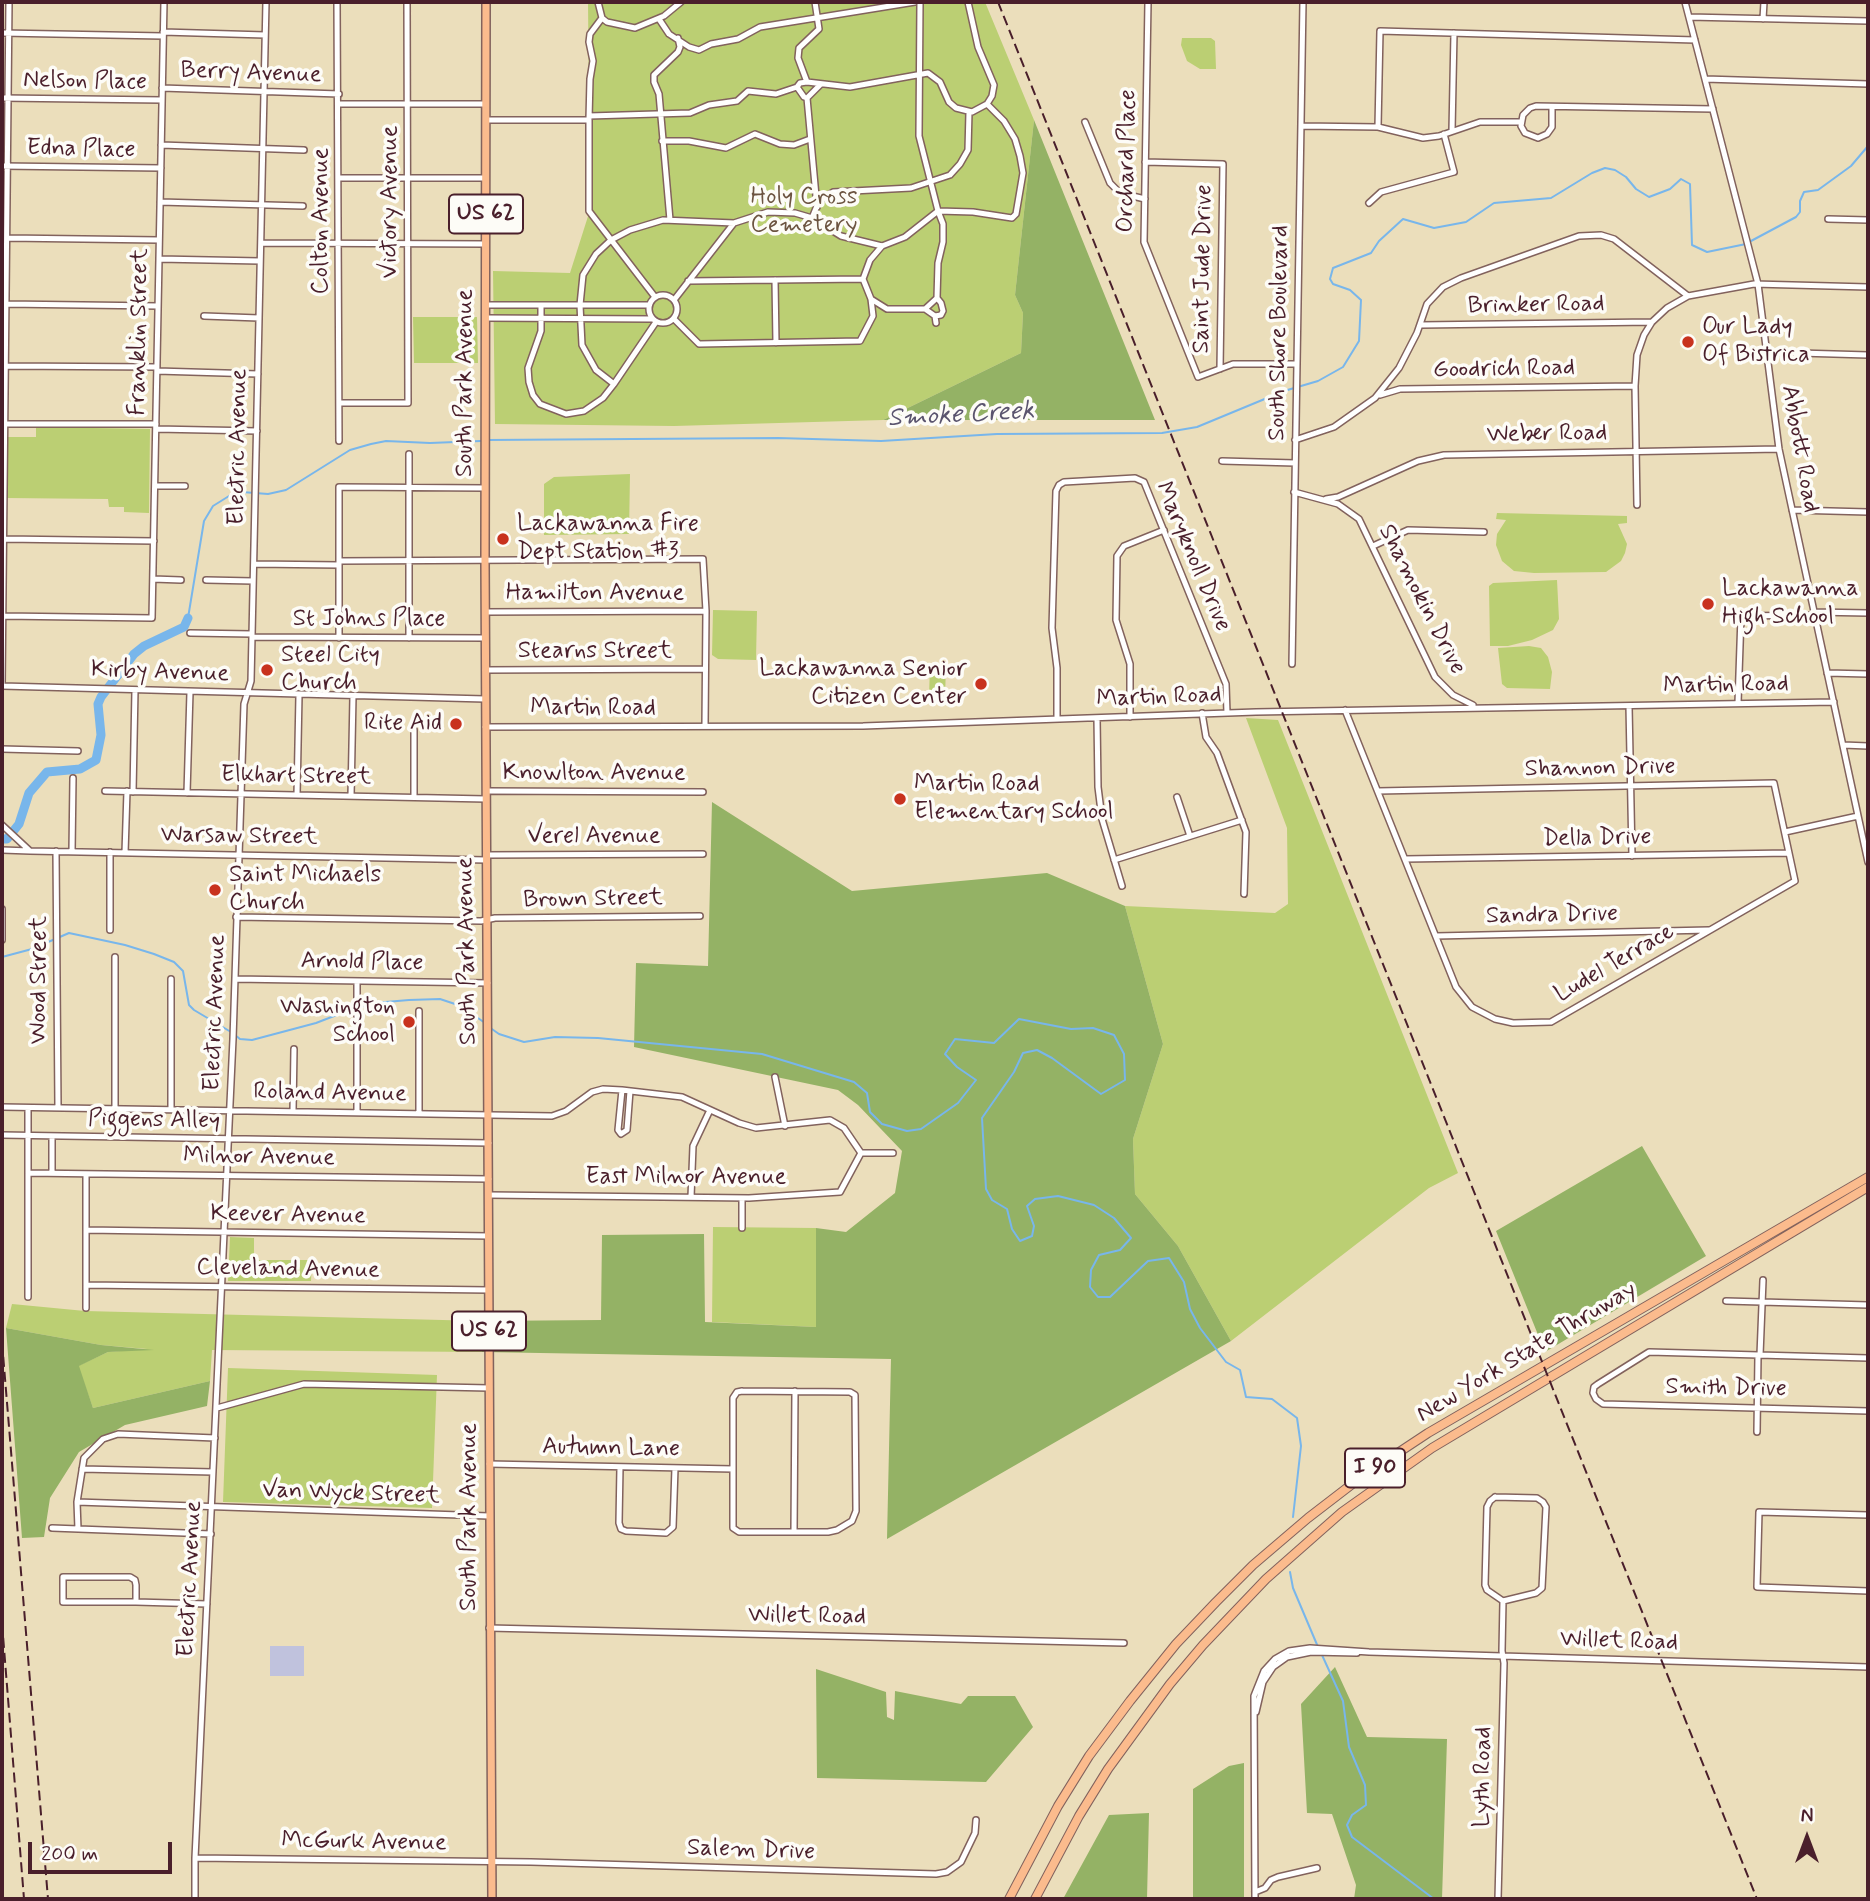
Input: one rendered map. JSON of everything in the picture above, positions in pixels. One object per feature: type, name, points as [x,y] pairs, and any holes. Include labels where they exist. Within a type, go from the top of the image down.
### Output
[{"type":"highway","name":"New York State Thruway","points":[[1009,1899],[1058,1807],[1089,1756],[1130,1701],[1176,1644],[1216,1602],[1307,1518],[1360,1478],[1428,1433],[1868,1177]]},
{"type":"highway","name":"New York State Thruway","points":[[1035,1899],[1079,1816],[1170,1684],[1232,1612],[1342,1512],[1432,1448],[1868,1187]]},
{"type":"main road","name":"South Park Avenue","points":[[486,2],[485,727],[489,1010],[492,1899]]},
{"type":"street","points":[[2,686],[6,304],[5,33],[9,2]]},
{"type":"street","name":"Franklin Street","points":[[3,617],[152,618],[164,2]]},
{"type":"street","name":"Electric Avenue","points":[[195,1899],[234,1026],[244,704],[251,681],[266,2]]},
{"type":"street","name":"Colton Avenue","points":[[337,2],[339,440]]},
{"type":"street","name":"Victory Avenue","points":[[340,403],[408,402],[407,2]]},
{"type":"street","points":[[598,2],[602,18],[607,22],[635,28],[659,19],[681,2]]},
{"type":"street","points":[[815,2],[819,29],[799,48],[798,58],[803,74],[804,97],[807,97],[817,206]]},
{"type":"street","points":[[659,19],[668,34],[699,50],[710,44],[738,38],[760,27],[918,2],[919,136],[943,224],[937,298],[941,303],[942,315],[935,320],[925,309]]},
{"type":"street","points":[[485,120],[690,113],[709,105],[737,101],[747,91],[776,94],[802,84],[850,87],[928,73],[936,76],[949,102],[956,108],[969,112],[988,104],[994,85],[978,47],[968,2]]},
{"type":"street","name":"Orchard Place","points":[[1148,2],[1144,242],[1198,377],[1233,364],[1296,364]]},
{"type":"street","name":"South Shore Boulevard","points":[[1292,664],[1303,2]]},
{"type":"street","name":"Abbott Road","points":[[1685,2],[1758,284],[1779,449],[1868,862]]},
{"type":"street","points":[[1763,19],[1764,2]]},
{"type":"street","points":[[1689,17],[1868,21]]},
{"type":"street","points":[[602,18],[590,34],[589,42],[593,61],[588,118],[589,211],[655,297]]},
{"type":"street","points":[[1378,127],[1380,31],[1695,40]]},
{"type":"street","points":[[5,33],[265,35]]},
{"type":"street","points":[[1452,131],[1454,33]]},
{"type":"street","points":[[670,220],[654,75],[678,52],[678,38]]},
{"type":"street","points":[[1705,79],[1868,83]]},
{"type":"street","points":[[807,97],[820,85]]},
{"type":"street","name":"Berry Avenue","points":[[162,88],[339,94]]},
{"type":"street","name":"Nelson Place","points":[[5,98],[162,100]]},
{"type":"street","points":[[339,104],[485,104]]},
{"type":"street","points":[[674,319],[699,344],[860,341],[873,316],[871,299],[863,279],[870,260],[882,246],[905,237],[938,211],[973,212],[1012,218],[1016,214],[1023,173],[1020,156],[1004,121],[988,104]]},
{"type":"street","points":[[1552,107],[1552,127],[1542,137],[1529,136],[1522,129],[1521,122],[1525,112],[1532,107],[1552,107],[1713,109]]},
{"type":"street","points":[[812,218],[819,201],[833,192],[911,188],[950,174],[960,164],[968,149],[969,112]]},
{"type":"street","points":[[1301,126],[1378,127],[1415,137],[1431,138],[1490,121],[1521,122]]},
{"type":"street","points":[[1086,122],[1110,183],[1120,193],[1144,199]]},
{"type":"street","points":[[662,141],[689,141],[726,148],[755,134],[780,144],[794,145],[810,139]]},
{"type":"street","points":[[1369,203],[1381,192],[1454,172],[1444,134]]},
{"type":"street","points":[[161,145],[304,150]]},
{"type":"street","name":"Saint Jude Drive","points":[[1145,162],[1223,164],[1220,369]]},
{"type":"street","name":"Edna Place","points":[[5,166],[161,168]]},
{"type":"street","points":[[339,178],[486,178]]},
{"type":"street","points":[[160,202],[303,206]]},
{"type":"street","points":[[614,384],[596,370],[582,345],[580,305],[583,275],[596,254],[611,240],[630,230],[663,220],[734,223],[768,212],[795,213],[812,218],[841,236],[882,246]]},
{"type":"street","points":[[1828,219],[1868,220]]},
{"type":"street","points":[[674,300],[734,223]]},
{"type":"street","points":[[1296,440],[1334,426],[1375,398],[1399,368],[1421,325],[1427,304],[1449,283],[1582,235],[1601,235],[1614,239],[1688,296]]},
{"type":"street","points":[[5,242],[159,240]]},
{"type":"street","points":[[261,243],[486,244]]},
{"type":"street","points":[[159,259],[260,261]]},
{"type":"street","points":[[688,281],[863,279]]},
{"type":"street","points":[[775,280],[776,343]]},
{"type":"street","points":[[1637,505],[1637,355],[1652,322],[1667,308],[1688,296],[1712,290],[1758,284],[1868,287]]},
{"type":"street","points":[[486,318],[654,320],[664,324],[674,319],[678,309],[674,300],[666,295],[655,297],[649,305]]},
{"type":"street","points":[[873,316],[887,309],[925,309],[937,298]]},
{"type":"street","points":[[871,299],[887,309]]},
{"type":"street","points":[[6,304],[158,306]]},
{"type":"street","points":[[486,305],[649,305]]},
{"type":"street","points":[[541,305],[539,340],[528,368],[529,382],[533,396],[540,404],[566,414],[584,411],[603,397],[654,320]]},
{"type":"street","points":[[649,305],[654,320]]},
{"type":"street","points":[[204,316],[259,318]]},
{"type":"street","name":"Brinker Road","points":[[1421,325],[1652,322]]},
{"type":"street","points":[[1765,352],[1868,355]]},
{"type":"street","points":[[4,370],[157,369],[258,374]]},
{"type":"street","name":"Goodrich Road","points":[[1375,398],[1388,391],[1400,389],[1635,386]]},
{"type":"street","points":[[4,427],[156,427],[257,431]]},
{"type":"street","name":"Weber Road","points":[[1325,499],[1338,497],[1418,461],[1444,455],[1779,449]]},
{"type":"street","points":[[409,454],[409,638]]},
{"type":"street","points":[[1222,461],[1295,463]]},
{"type":"street","name":"Maryknoll Drive","points":[[1057,719],[1057,668],[1052,628],[1057,487],[1065,482],[1139,479],[1144,482],[1226,684],[1227,713]]},
{"type":"street","points":[[155,486],[184,486]]},
{"type":"street","points":[[339,638],[339,487],[485,488]]},
{"type":"street","name":"Shamokin Drive","points":[[1294,492],[1325,499],[1354,514],[1364,526],[1435,677],[1453,695],[1480,707]]},
{"type":"street","points":[[1792,510],[1868,512]]},
{"type":"street","points":[[1130,717],[1130,664],[1116,620],[1116,556],[1124,546],[1164,530]]},
{"type":"street","points":[[1373,546],[1408,530],[1484,532]]},
{"type":"street","points":[[3,535],[154,541]]},
{"type":"street","points":[[254,564],[703,559],[706,611],[705,726]]},
{"type":"street","points":[[153,579],[181,580]]},
{"type":"street","points":[[206,580],[253,581]]},
{"type":"street","name":"Hamilton Avenue","points":[[485,612],[706,611]]},
{"type":"street","points":[[1738,704],[1741,616],[1868,613]]},
{"type":"street","name":"St Johns Place","points":[[190,633],[339,638],[485,638]]},
{"type":"street","name":"Stearns Street","points":[[485,670],[705,668]]},
{"type":"street","points":[[1827,673],[1868,674]]},
{"type":"street","name":"Kirby Avenue","points":[[2,686],[485,699]]},
{"type":"street","points":[[125,853],[135,690]]},
{"type":"street","points":[[187,793],[190,692]]},
{"type":"street","points":[[297,795],[299,695]]},
{"type":"street","points":[[351,796],[353,696]]},
{"type":"street","name":"Martin Road","points":[[485,727],[863,726],[1202,713],[1834,702]]},
{"type":"street","points":[[1629,706],[1632,856]]},
{"type":"street","name":"Ludel Terrace","points":[[1345,710],[1457,987],[1467,1002],[1480,1012],[1504,1022],[1551,1022],[1795,881],[1785,832]]},
{"type":"street","points":[[1202,713],[1206,737],[1217,752],[1246,832],[1244,894]]},
{"type":"street","points":[[1097,718],[1102,819],[1122,886]]},
{"type":"street","points":[[414,730],[414,797]]},
{"type":"street","points":[[1843,745],[1868,746]]},
{"type":"street","points":[[2,749],[78,751]]},
{"type":"street","points":[[72,852],[73,778]]},
{"type":"street","name":"Shannon Drive","points":[[1378,791],[1774,783],[1785,832]]},
{"type":"street","name":"Elkhart Street","points":[[105,791],[414,797],[486,795]]},
{"type":"street","name":"Knowlton Avenue","points":[[486,795],[703,792]]},
{"type":"street","points":[[1177,797],[1190,836]]},
{"type":"street","points":[[1785,832],[1858,816]]},
{"type":"street","points":[[1114,860],[1242,820]]},
{"type":"street","points":[[4,827],[30,851]]},
{"type":"street","name":"Warsaw Street","points":[[2,850],[486,858]]},
{"type":"street","name":"Wood Street","points":[[56,851],[58,1108]]},
{"type":"street","points":[[110,852],[110,930]]},
{"type":"street","name":"Della Drive","points":[[1405,859],[1789,853]]},
{"type":"street","name":"Verel Avenue","points":[[486,858],[702,854]]},
{"type":"street","points":[[2,909],[2,940]]},
{"type":"street","name":"Brown Street","points":[[236,917],[487,919],[700,916]]},
{"type":"street","name":"Sandra Drive","points":[[1436,936],[1710,930]]},
{"type":"street","points":[[115,957],[115,1108]]},
{"type":"street","points":[[171,979],[171,1109]]},
{"type":"street","name":"Arnold Place","points":[[235,979],[488,983]]},
{"type":"street","points":[[357,981],[357,1112]]},
{"type":"street","points":[[419,1010],[419,1113]]},
{"type":"street","points":[[293,1111],[294,1049]]},
{"type":"street","points":[[775,1077],[785,1126]]},
{"type":"street","name":"Roland Avenue","points":[[2,1107],[552,1116],[566,1111],[592,1092],[603,1089],[622,1090],[672,1094],[747,1126],[762,1128],[825,1119],[835,1121],[844,1128],[861,1153]]},
{"type":"street","points":[[622,1090],[618,1130],[621,1134],[627,1130],[629,1091]]},
{"type":"street","points":[[28,1108],[28,1297]]},
{"type":"street","points":[[691,1197],[693,1146],[710,1110]]},
{"type":"street","name":"Piggens Alley","points":[[2,1135],[489,1143]]},
{"type":"street","points":[[52,1136],[52,1173]]},
{"type":"street","points":[[861,1153],[893,1153]]},
{"type":"street","name":"East Milnor Avenue","points":[[489,1195],[742,1198],[841,1192],[861,1153]]},
{"type":"street","name":"Milnor Avenue","points":[[28,1173],[489,1179]]},
{"type":"street","points":[[86,1174],[86,1308]]},
{"type":"street","points":[[742,1198],[742,1228]]},
{"type":"street","name":"Keever Avenue","points":[[86,1230],[489,1236]]},
{"type":"street","points":[[1757,1432],[1763,1280]]},
{"type":"street","name":"Cleveland Avenue","points":[[86,1285],[489,1290]]},
{"type":"street","points":[[1726,1301],[1868,1305]]},
{"type":"street","name":"Smith Drive","points":[[1759,1355],[1650,1352],[1594,1387],[1593,1394],[1603,1404],[1868,1410]]},
{"type":"street","points":[[1759,1355],[1868,1358]]},
{"type":"street","points":[[217,1408],[304,1384],[489,1388]]},
{"type":"street","points":[[742,1391],[795,1391],[850,1392],[855,1395],[856,1514],[849,1523],[833,1531],[736,1531],[732,1525],[735,1395],[742,1391]]},
{"type":"street","points":[[794,1532],[795,1391]]},
{"type":"street","points":[[78,1529],[77,1502],[84,1458],[103,1439],[118,1434],[215,1438]]},
{"type":"street","name":"Autumn Lane","points":[[489,1464],[733,1469]]},
{"type":"street","points":[[620,1467],[621,1529],[666,1533],[673,1527],[675,1468]]},
{"type":"street","points":[[82,1469],[213,1472]]},
{"type":"street","points":[[1495,1497],[1537,1498],[1546,1507],[1543,1586],[1536,1593],[1503,1601],[1487,1590],[1485,1585],[1488,1504],[1495,1497]]},
{"type":"street","name":"Van Wyck Street","points":[[77,1502],[489,1516]]},
{"type":"street","points":[[1868,1515],[1759,1512],[1757,1587],[1868,1591]]},
{"type":"street","points":[[52,1528],[211,1534]]},
{"type":"street","points":[[136,1602],[135,1580],[130,1577],[63,1577],[63,1602],[207,1604]]},
{"type":"street","name":"Lyth Road","points":[[1498,1899],[1503,1601]]},
{"type":"street","name":"Willet Road","points":[[489,1628],[1124,1643]]},
{"type":"street","name":"Willet Road","points":[[1255,1892],[1255,1688],[1264,1671],[1289,1651],[1868,1667]]},
{"type":"street","name":"Salem Drive","points":[[492,1863],[936,1874],[947,1872],[961,1862],[975,1833],[976,1820]]},
{"type":"street","name":"McGurk Avenue","points":[[195,1858],[492,1863]]},
{"type":"street","points":[[1255,1899],[1255,1892],[1265,1888],[1271,1880],[1317,1868]]},
{"type":"shaded area","points":[[270,1646],[304,1646],[304,1676],[270,1676]]},
{"type":"green space","name":"Holy Cross Cemetery","points":[[588,2],[985,2],[1034,120],[1015,295],[1023,313],[1021,353],[883,420],[674,426],[495,424],[493,271],[570,273],[590,210]]},
{"type":"green space","points":[[1182,38],[1211,38],[1215,41],[1216,69],[1200,69],[1187,61],[1181,45]]},
{"type":"green space","points":[[1034,120],[1155,420],[883,420],[1021,353],[1023,313],[1015,295]]},
{"type":"green space","points":[[413,317],[477,317],[478,363],[414,363]]},
{"type":"green space","points":[[36,427],[150,429],[149,513],[124,512],[124,507],[109,507],[108,499],[6,498],[6,437],[36,437]]},
{"type":"green space","points":[[630,474],[629,534],[544,535],[544,484],[554,477]]},
{"type":"green space","points":[[1497,513],[1627,516],[1627,523],[1618,524],[1627,544],[1625,553],[1621,561],[1606,572],[1514,571],[1502,561],[1496,545],[1497,534],[1506,520],[1496,519]]},
{"type":"green space","points":[[1557,580],[1559,619],[1553,630],[1532,640],[1508,646],[1490,646],[1489,586],[1493,583]]},
{"type":"green space","points":[[713,610],[757,611],[756,660],[718,659],[712,655]]},
{"type":"green space","points":[[1498,648],[1541,648],[1548,657],[1552,672],[1550,689],[1507,688],[1502,684]]},
{"type":"green space","points":[[930,665],[946,665],[945,698],[929,697]]},
{"type":"green space","points":[[1246,718],[1278,720],[1458,1173],[1429,1188],[1231,1341],[1178,1246],[1135,1194],[1133,1139],[1163,1044],[1125,906],[1275,913],[1288,904],[1287,828]]},
{"type":"green space","points":[[712,802],[852,891],[1047,873],[1125,906],[1163,1044],[1133,1139],[1135,1194],[1178,1246],[1231,1341],[887,1539],[891,1359],[482,1352],[482,1321],[601,1320],[602,1235],[704,1234],[705,1322],[816,1327],[816,1228],[846,1232],[895,1193],[902,1151],[858,1105],[838,1090],[634,1047],[636,963],[708,966]]},
{"type":"green space","points":[[1642,1146],[1706,1256],[1545,1352],[1496,1231]]},
{"type":"green space","points":[[713,1227],[816,1228],[816,1327],[712,1322]]},
{"type":"green space","points":[[230,1237],[254,1238],[254,1260],[312,1260],[311,1281],[228,1281]]},
{"type":"green space","points":[[12,1304],[85,1311],[482,1321],[482,1352],[212,1350],[210,1381],[93,1408],[78,1366],[108,1352],[147,1349],[101,1345],[6,1328]]},
{"type":"green space","points":[[6,1328],[101,1345],[154,1350],[108,1352],[79,1366],[93,1408],[210,1381],[207,1406],[125,1425],[79,1452],[50,1498],[44,1537],[22,1538]]},
{"type":"green space","points":[[228,1368],[437,1375],[432,1508],[223,1502]]},
{"type":"green space","points":[[1335,1667],[1367,1737],[1447,1739],[1442,1899],[1354,1899],[1356,1885],[1332,1814],[1307,1813],[1301,1704]]},
{"type":"green space","points":[[816,1669],[886,1692],[887,1717],[894,1720],[895,1691],[961,1704],[968,1696],[1015,1696],[1033,1727],[986,1782],[817,1778]]},
{"type":"green space","points":[[1244,1763],[1244,1899],[1193,1899],[1193,1789],[1229,1766]]},
{"type":"green space","points":[[1149,1813],[1147,1899],[1063,1899],[1109,1815]]},
{"type":"waterway","name":"Smoke Creek","points":[[1751,241],[1796,217],[1800,212],[1800,201],[1804,192],[1818,190],[1851,166],[1868,146]]},
{"type":"waterway","name":"Smoke Creek","points":[[487,440],[778,438],[881,441],[997,434],[1162,433],[1197,427],[1284,391],[1318,381],[1343,367],[1359,341],[1361,300],[1350,290],[1333,284],[1330,279],[1333,268],[1371,253],[1379,241],[1403,219],[1434,228],[1466,222],[1494,203],[1551,198],[1605,168],[1615,170],[1626,177],[1636,189],[1649,197],[1670,189],[1681,179],[1690,184],[1692,245],[1707,252],[1746,244]]},
{"type":"waterway","name":"Smoke Creek","points":[[188,618],[204,521],[213,506],[229,496],[242,492],[268,494],[286,490],[350,450],[371,444],[386,441],[481,441]]},
{"type":"waterway","name":"Smoke Creek","points":[[2,839],[7,839],[19,824],[29,793],[47,772],[80,769],[96,760],[101,735],[98,704],[101,697],[134,654],[144,646],[184,627],[188,618]]},
{"type":"waterway","points":[[2,957],[32,949],[69,933],[154,954],[174,962],[183,971],[189,1005],[231,1032]]},
{"type":"waterway","points":[[235,1035],[240,1039],[252,1040],[316,1023],[374,1003],[409,1000],[440,999],[461,1006],[485,1023]]},
{"type":"waterway","points":[[489,1027],[499,1034],[524,1042],[555,1037],[598,1038],[762,1054],[854,1082],[867,1093],[870,1112],[882,1124],[907,1131],[921,1129],[958,1103],[976,1080],[957,1067],[945,1054],[955,1039],[994,1043],[1019,1019],[1071,1029],[1093,1028],[1114,1035],[1124,1054],[1125,1080],[1101,1094],[1037,1050],[1023,1053],[1014,1072],[982,1118],[986,1189],[992,1200],[1007,1209],[1012,1229],[1020,1241],[1032,1236],[1034,1226],[1027,1206],[1035,1199],[1058,1196],[1094,1205],[1114,1218],[1131,1238],[1120,1250],[1099,1255],[1091,1270],[1090,1287],[1098,1297],[1110,1297],[1148,1261],[1169,1258],[1184,1282],[1190,1309],[1200,1328],[1226,1362],[1240,1370],[1246,1397],[1272,1399],[1297,1418],[1301,1446],[1293,1517]]},
{"type":"waterway","points":[[1290,1572],[1293,1588],[1318,1647]]},
{"type":"waterway","points":[[1322,1655],[1343,1701],[1349,1747],[1365,1785],[1366,1805],[1352,1815],[1347,1825],[1352,1837],[1434,1899]]},
{"type":"railway","points":[[998,2],[1757,1899]]},
{"type":"railway","points":[[2,1342],[48,1899]]},
{"type":"railway","points":[[2,1623],[24,1899]]},
{"type":"place","name":"Our Lady Of Bistrica","points":[[1688,342]]},
{"type":"place","name":"Lackawanna Fire Dept Station #3","points":[[503,539]]},
{"type":"place","name":"Lackawanna High School","points":[[1708,604]]},
{"type":"place","name":"Steel City Church","points":[[267,670]]},
{"type":"place","name":"Lackawanna Senior Citizen Center","points":[[981,684]]},
{"type":"place","name":"Rite Aid","points":[[456,724]]},
{"type":"place","name":"Martin Road Elementary School","points":[[900,799]]},
{"type":"place","name":"Saint Michaels Church","points":[[215,890]]},
{"type":"place","name":"Washington School","points":[[409,1022]]}]
